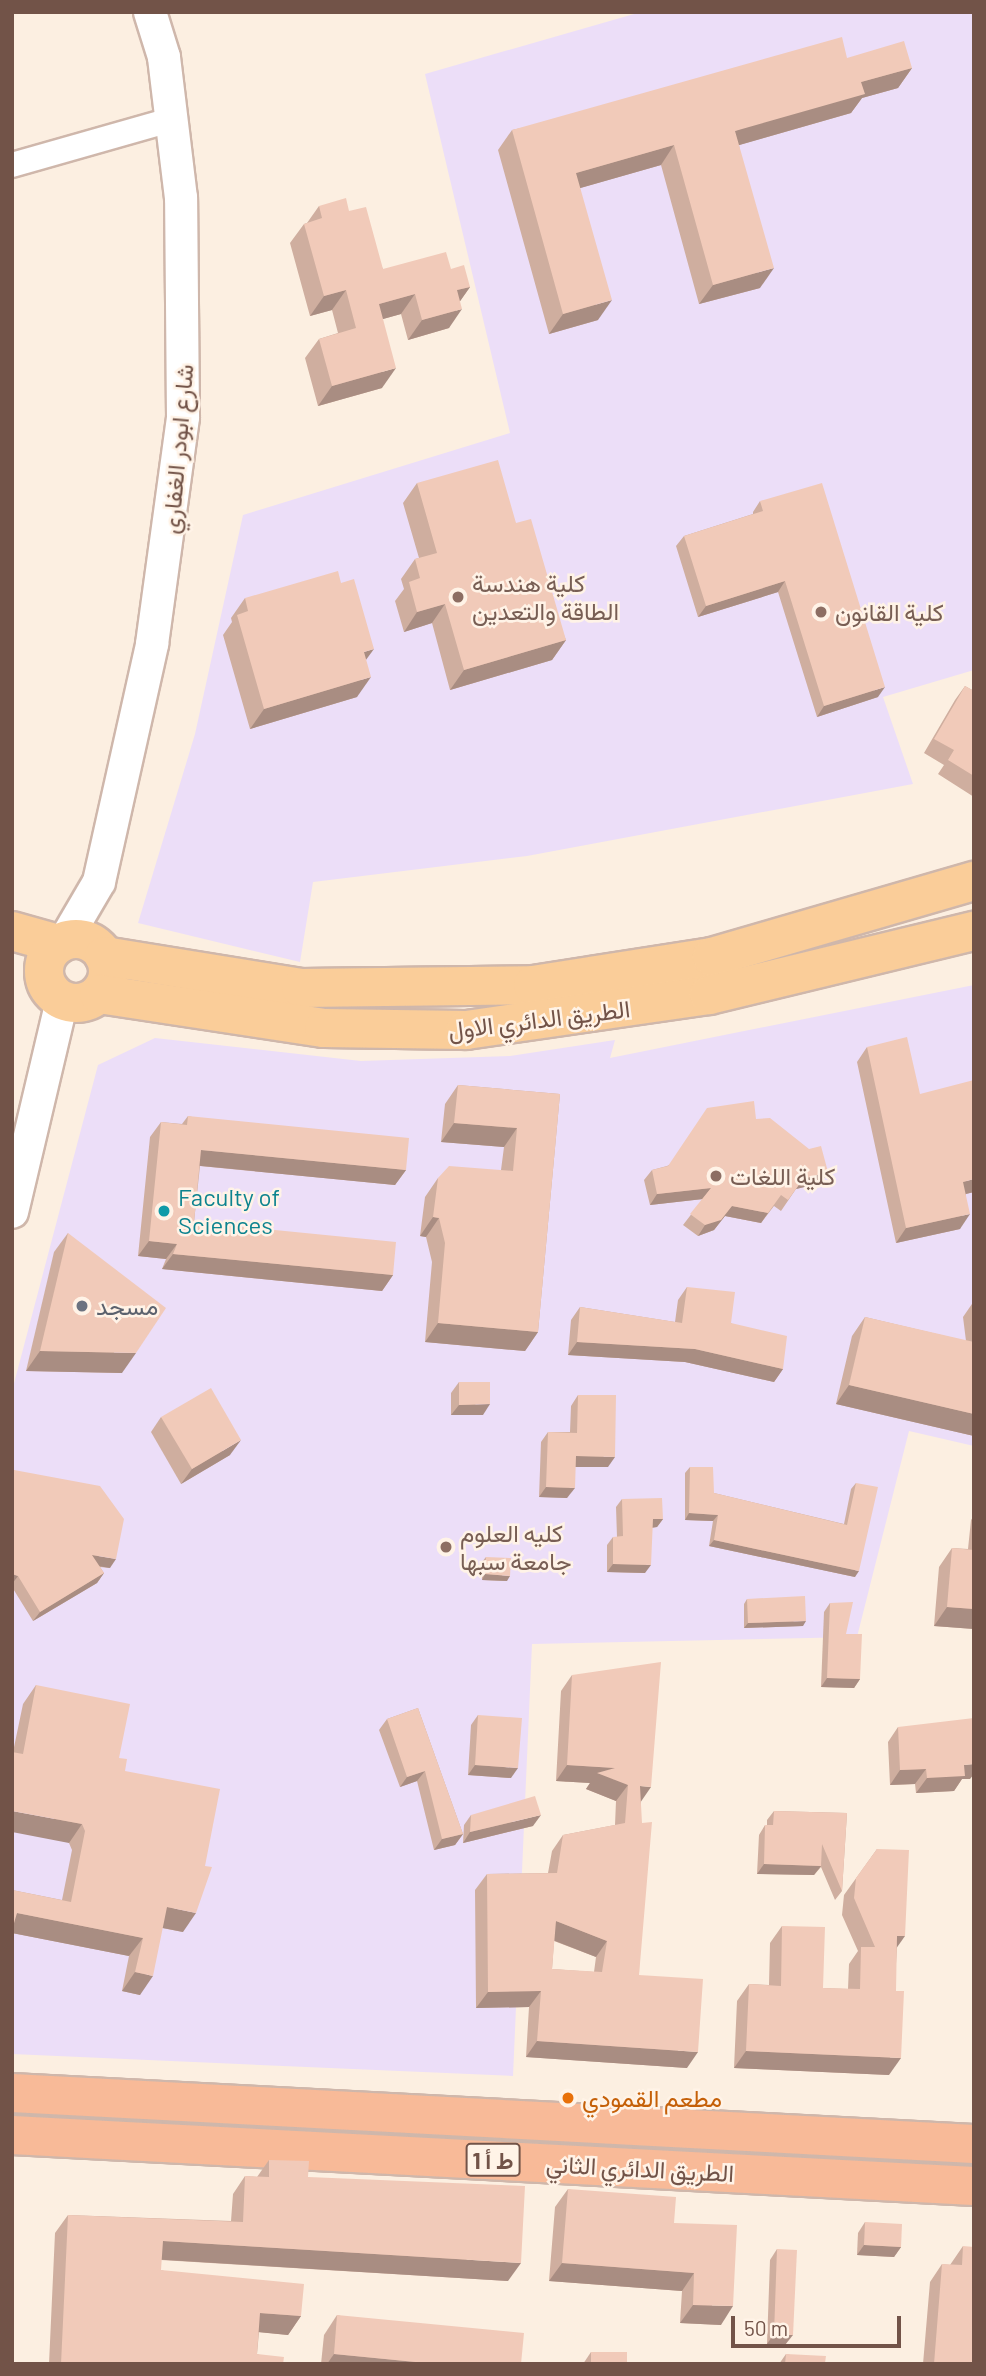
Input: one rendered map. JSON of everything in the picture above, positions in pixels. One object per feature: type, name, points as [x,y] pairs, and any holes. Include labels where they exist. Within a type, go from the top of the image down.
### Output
[{"type":"highway","name":"الطريق الدائري الثاني","points":[[12,2093],[974,2144]]},
{"type":"highway","name":"الطريق الدائري الثاني","points":[[12,2135],[974,2186]]},
{"type":"main road","name":"الطريق الدائري الاول","points":[[12,931],[82,947],[301,988],[533,985],[712,957],[974,881]]},
{"type":"main road","name":"الطريق الدائري الاول","points":[[55,988],[324,1028],[466,1030],[697,997],[974,931]]},
{"type":"main road","points":[[82,947],[108,976],[55,988],[44,965],[82,947]]},
{"type":"street","name":"شارع ابودر الغفاري","points":[[82,947],[99,882],[175,509],[186,293],[174,119],[150,12]]},
{"type":"street","points":[[12,165],[174,119]]},
{"type":"street","points":[[12,1212],[55,988]]},
{"type":"shaded area","points":[[641,12],[974,12],[974,670],[883,697],[913,784],[527,856],[313,882],[300,962],[138,923],[195,734],[243,515],[510,433],[425,74]]},
{"type":"shaded area","name":"كليه العلوم جامعة سبها","points":[[974,985],[974,1446],[909,1431],[857,1637],[532,1644],[513,2076],[12,2054],[12,1391],[98,1065],[155,1038],[361,1061],[510,1056],[615,1040],[610,1058]]},
{"type":"building","points":[[842,37],[847,58],[904,41],[912,68],[861,82],[865,94],[735,131],[774,268],[713,285],[674,145],[576,173],[612,300],[563,314],[512,130]]},
{"type":"building","points":[[346,198],[349,211],[366,207],[383,269],[446,252],[451,269],[464,265],[470,287],[457,290],[462,309],[422,320],[415,294],[379,304],[396,368],[332,386],[319,339],[356,328],[346,290],[324,296],[304,224],[322,218],[319,206]]},
{"type":"building","points":[[498,460],[516,523],[531,519],[566,640],[464,670],[445,604],[417,612],[409,582],[420,578],[415,559],[437,553],[417,483]]},
{"type":"building","points":[[822,483],[885,687],[824,706],[785,581],[706,606],[684,536],[763,511],[760,501]]},
{"type":"building","points":[[338,571],[341,583],[354,579],[374,649],[364,652],[371,677],[264,709],[237,615],[248,611],[245,598]]},
{"type":"building","points":[[965,686],[974,691],[974,776],[948,760],[954,750],[934,739]]},
{"type":"building","points":[[907,1037],[920,1094],[974,1080],[974,1179],[963,1182],[970,1214],[906,1228],[867,1047]]},
{"type":"building","points":[[458,1085],[560,1094],[538,1332],[438,1323],[445,1243],[439,1218],[433,1217],[438,1178],[449,1166],[513,1171],[517,1128],[454,1123]]},
{"type":"building","points":[[754,1101],[756,1119],[770,1118],[809,1149],[821,1146],[828,1172],[803,1179],[788,1200],[781,1195],[768,1213],[732,1206],[721,1220],[705,1225],[690,1214],[711,1188],[657,1194],[652,1170],[668,1166],[707,1108]]},
{"type":"building","points":[[188,1116],[409,1138],[406,1170],[201,1150],[194,1222],[396,1242],[393,1275],[173,1254],[177,1244],[149,1241],[161,1122],[187,1125]]},
{"type":"building","name":"مسجد","points":[[68,1233],[166,1308],[136,1353],[40,1351]]},
{"type":"building","points":[[687,1287],[735,1292],[731,1323],[787,1336],[783,1369],[695,1349],[577,1342],[580,1307],[682,1323]]},
{"type":"building","points":[[865,1317],[974,1342],[974,1414],[849,1385]]},
{"type":"building","points":[[459,1382],[490,1382],[490,1404],[459,1405]]},
{"type":"building","points":[[211,1388],[241,1440],[192,1469],[161,1417]]},
{"type":"building","points":[[578,1395],[616,1395],[615,1457],[576,1456],[575,1488],[546,1487],[548,1432],[577,1433]]},
{"type":"building","points":[[690,1467],[713,1467],[714,1493],[847,1525],[856,1483],[878,1487],[859,1571],[714,1540],[718,1515],[689,1513]]},
{"type":"building","points":[[14,1470],[100,1486],[124,1519],[116,1559],[92,1555],[104,1573],[40,1612],[18,1576],[12,1574]]},
{"type":"building","points":[[662,1498],[663,1519],[653,1519],[651,1565],[613,1564],[613,1537],[623,1536],[622,1499]]},
{"type":"building","points":[[952,1548],[974,1550],[974,1609],[947,1607]]},
{"type":"building","points":[[486,1557],[511,1558],[510,1576],[485,1574]]},
{"type":"building","points":[[805,1596],[806,1621],[748,1623],[747,1599]]},
{"type":"building","points":[[853,1602],[846,1634],[862,1634],[860,1679],[827,1678],[830,1603]]},
{"type":"building","points":[[661,1662],[651,1787],[640,1786],[642,1823],[652,1822],[639,1975],[703,1979],[698,2052],[537,2041],[541,1991],[488,1992],[487,1874],[557,1873],[563,1835],[625,1823],[628,1785],[597,1773],[615,1768],[567,1765],[572,1675]],"holes":[[[556,1921],[607,1941],[602,1972],[552,1969]]]},
{"type":"building","points":[[36,1685],[130,1704],[119,1758],[127,1759],[125,1771],[220,1789],[205,1866],[212,1867],[196,1913],[167,1907],[153,1976],[135,1972],[143,1938],[17,1913],[12,1930],[12,1890],[71,1902],[85,1831],[82,1824],[12,1811],[12,1752],[23,1754]]},
{"type":"building","points":[[418,1708],[463,1834],[442,1839],[425,1771],[407,1777],[387,1719]]},
{"type":"building","points":[[478,1715],[522,1718],[518,1768],[475,1765]]},
{"type":"building","points":[[974,1718],[974,1764],[964,1765],[965,1776],[927,1778],[926,1769],[900,1770],[898,1727]]},
{"type":"building","points":[[535,1796],[541,1815],[470,1832],[471,1815]]},
{"type":"building","points":[[774,1811],[847,1813],[842,1891],[822,1844],[821,1866],[764,1864],[765,1825],[773,1825]]},
{"type":"building","points":[[877,1849],[909,1850],[905,1936],[897,1936],[896,1991],[904,1991],[901,2058],[746,2051],[749,1984],[781,1986],[782,1926],[825,1927],[823,1988],[860,1989],[861,1947],[875,1947],[854,1898],[856,1878]]},
{"type":"building","points":[[269,2160],[309,2161],[308,2177],[525,2186],[521,2263],[163,2241],[161,2270],[304,2284],[301,2316],[260,2313],[257,2354],[284,2357],[283,2364],[61,2364],[68,2215],[243,2222],[245,2176],[269,2177]]},
{"type":"building","points":[[568,2189],[676,2197],[674,2223],[737,2225],[733,2306],[693,2305],[694,2273],[562,2263]]},
{"type":"building","points":[[865,2222],[902,2224],[901,2247],[864,2245]]},
{"type":"building","points":[[963,2246],[974,2247],[974,2364],[934,2364],[942,2264],[962,2265]]},
{"type":"building","points":[[777,2249],[797,2250],[793,2335],[774,2334]]},
{"type":"building","points":[[337,2315],[524,2333],[521,2364],[436,2364],[334,2354]]},
{"type":"building","points":[[591,2352],[627,2352],[627,2364],[591,2364]]},
{"type":"building","points":[[786,2354],[826,2356],[825,2363],[836,2364],[785,2364]]},
{"type":"place","name":"كلية هندسة الطاقة والتعدين","points":[[458,597]]},
{"type":"place","name":"كلية القانون","points":[[821,612]]},
{"type":"place","name":"كلية اللغات","points":[[716,1176]]},
{"type":"place","name":"Faculty of Sciences","points":[[164,1211]]},
{"type":"place","name":"مسجد","points":[[82,1306]]},
{"type":"place","name":"كليه العلوم جامعة سبها","points":[[446,1547]]},
{"type":"place","name":"مطعم القمودي","points":[[568,2098]]}]
